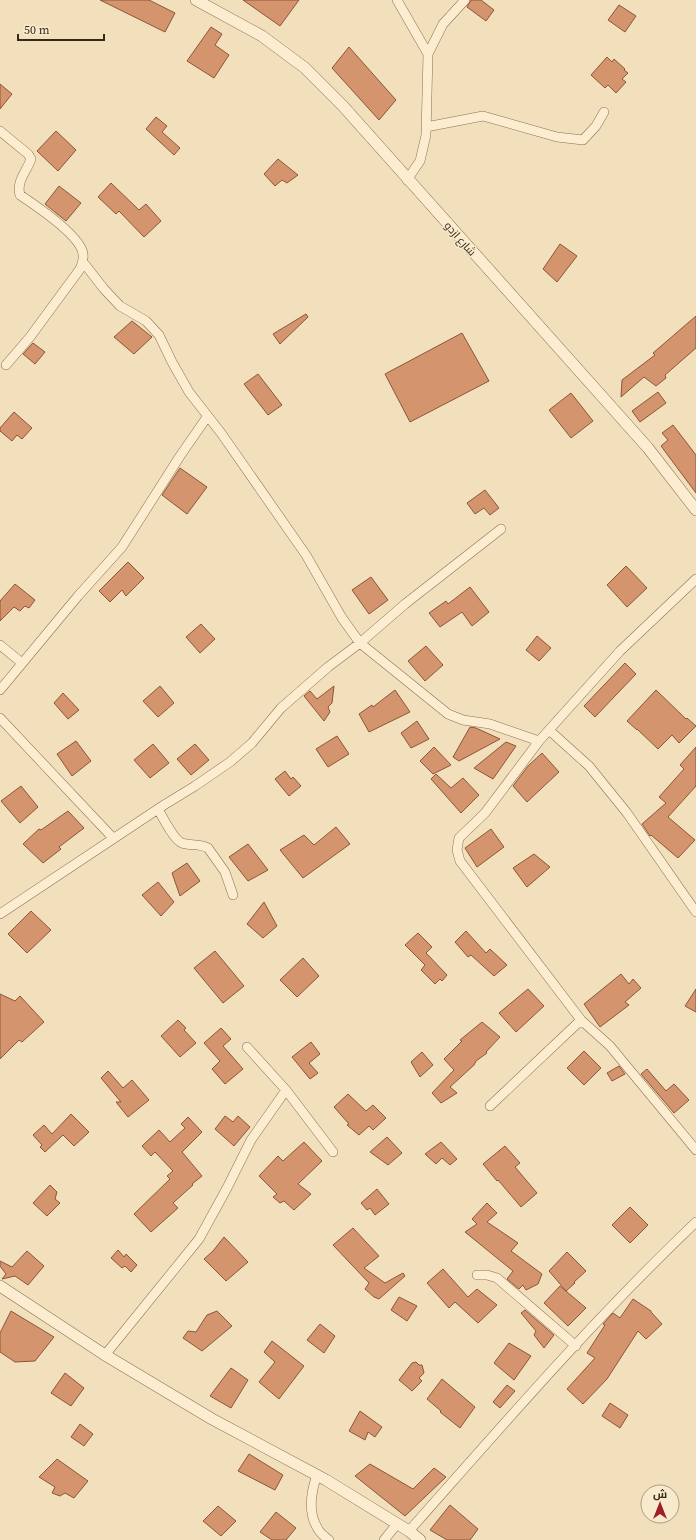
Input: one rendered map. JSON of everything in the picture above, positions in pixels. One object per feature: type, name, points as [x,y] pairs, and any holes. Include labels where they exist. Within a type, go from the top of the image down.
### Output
[{"type":"street","name":"شارع ازدو","points":[[196,0],[262,36],[305,68],[343,106],[648,448],[696,510]]},
{"type":"street","points":[[397,0],[428,54]]},
{"type":"street","points":[[408,180],[420,161],[426,135],[428,54],[443,24],[465,0]]},
{"type":"street","points":[[426,127],[482,116],[557,137],[583,140],[596,126],[604,112]]},
{"type":"street","points":[[0,131],[28,154],[31,159],[18,188],[20,195],[73,236],[81,248],[83,255],[83,262],[80,269],[30,337],[6,365]]},
{"type":"street","points":[[83,262],[104,289],[120,306],[146,321],[159,335],[189,392],[221,433],[306,555],[342,618],[360,644],[448,714],[463,720],[490,724],[539,741]]},
{"type":"street","points":[[0,690],[78,596],[122,547],[180,456],[207,417]]},
{"type":"street","points":[[0,914],[230,762],[252,743],[280,708],[328,667],[360,644],[405,604],[501,529]]},
{"type":"street","points":[[696,579],[620,651],[539,741],[485,813],[459,838],[457,850],[460,860],[581,1020],[610,1046],[696,1150]]},
{"type":"street","points":[[0,645],[22,663]]},
{"type":"street","points":[[0,718],[113,838]]},
{"type":"street","points":[[549,730],[589,766],[627,813],[696,912]]},
{"type":"street","points":[[158,809],[177,839],[183,844],[204,845],[208,848],[225,872],[233,895]]},
{"type":"street","points":[[490,1106],[581,1020]]},
{"type":"street","points":[[247,1047],[286,1090],[333,1152]]},
{"type":"street","points":[[105,1355],[199,1239],[251,1140],[286,1090]]},
{"type":"street","points":[[409,1531],[623,1295],[696,1222]]},
{"type":"street","points":[[477,1275],[487,1275],[497,1278],[576,1346]]},
{"type":"street","points":[[0,1286],[105,1355],[212,1419],[316,1475],[409,1531],[420,1540]]},
{"type":"street","points":[[316,1475],[311,1494],[311,1514],[318,1529],[329,1540]]},
{"type":"street","points":[[384,1540],[397,1524]]},
{"type":"building","points":[[100,0],[149,0],[175,13],[165,32]]},
{"type":"building","points":[[243,0],[299,0],[280,26]]},
{"type":"building","points":[[471,0],[481,0],[494,10],[486,21],[467,7]]},
{"type":"building","points":[[619,5],[636,16],[625,32],[608,20]]},
{"type":"building","points":[[211,27],[222,34],[215,45],[229,55],[214,78],[187,61]]},
{"type":"building","points":[[349,47],[396,100],[379,120],[332,68]]},
{"type":"building","points":[[607,57],[612,62],[614,59],[628,73],[622,79],[626,82],[616,93],[608,85],[605,88],[591,75]]},
{"type":"building","points":[[0,84],[12,94],[0,109]]},
{"type":"building","points":[[156,117],[167,126],[162,132],[180,148],[174,155],[146,129]]},
{"type":"building","points":[[56,131],[76,150],[58,171],[37,151]]},
{"type":"building","points":[[278,159],[298,175],[287,183],[282,180],[275,186],[264,174]]},
{"type":"building","points":[[111,183],[139,210],[146,204],[161,221],[144,237],[119,211],[116,214],[98,197]]},
{"type":"building","points":[[59,186],[81,203],[66,221],[45,204]]},
{"type":"building","points":[[560,244],[577,256],[557,282],[543,269]]},
{"type":"building","points":[[306,314],[308,317],[280,344],[273,334]]},
{"type":"building","points":[[696,316],[696,348],[665,375],[666,378],[656,386],[644,377],[621,397],[622,380],[655,355],[653,353]]},
{"type":"building","points":[[132,321],[152,337],[134,354],[114,337]]},
{"type":"building","points":[[462,333],[489,381],[410,422],[385,374]]},
{"type":"building","points":[[33,343],[45,352],[35,364],[23,354]]},
{"type":"building","points":[[258,374],[282,405],[268,415],[244,384]]},
{"type":"building","points":[[658,392],[666,403],[640,422],[632,411]]},
{"type":"building","points":[[571,393],[593,421],[571,438],[549,410]]},
{"type":"building","points":[[14,412],[32,428],[22,439],[17,435],[12,441],[0,431],[0,428]]},
{"type":"building","points":[[673,425],[696,455],[696,493],[661,446],[668,440],[662,433]]},
{"type":"building","points":[[180,468],[207,487],[187,514],[162,495]]},
{"type":"building","points":[[485,490],[499,508],[490,515],[484,508],[475,514],[467,503]]},
{"type":"building","points":[[128,562],[144,578],[126,596],[122,590],[110,602],[99,591]]},
{"type":"building","points":[[626,566],[647,588],[627,607],[607,585]]},
{"type":"building","points":[[371,577],[388,600],[369,614],[352,590]]},
{"type":"building","points":[[15,584],[35,600],[29,608],[25,606],[20,611],[14,607],[0,621],[0,601]]},
{"type":"building","points":[[470,587],[489,612],[472,626],[462,612],[440,627],[429,613],[446,601],[448,604]]},
{"type":"building","points":[[201,624],[215,639],[200,653],[186,637]]},
{"type":"building","points":[[537,636],[551,648],[539,661],[526,650]]},
{"type":"building","points":[[426,646],[443,665],[425,681],[408,661]]},
{"type":"building","points":[[625,663],[636,674],[595,717],[584,706]]},
{"type":"building","points":[[160,686],[174,703],[158,717],[143,701]]},
{"type":"building","points":[[334,686],[332,703],[328,707],[330,712],[324,721],[304,696],[310,691],[317,699]]},
{"type":"building","points":[[395,690],[410,712],[369,732],[359,714],[372,705],[373,707]]},
{"type":"building","points":[[656,690],[686,719],[687,718],[696,726],[679,743],[672,735],[658,749],[627,721]]},
{"type":"building","points":[[63,693],[79,710],[68,719],[54,703]]},
{"type":"building","points":[[417,721],[429,739],[411,748],[401,733]]},
{"type":"building","points":[[470,727],[476,728],[500,739],[459,761],[453,757]]},
{"type":"building","points":[[337,736],[349,754],[328,767],[316,749]]},
{"type":"building","points":[[76,741],[91,761],[72,776],[57,754]]},
{"type":"building","points":[[506,742],[516,746],[493,779],[474,768]]},
{"type":"building","points":[[153,744],[169,763],[150,778],[134,760]]},
{"type":"building","points":[[195,744],[209,760],[191,775],[177,759]]},
{"type":"building","points":[[434,747],[451,765],[433,774],[420,761]]},
{"type":"building","points":[[696,747],[696,786],[668,817],[695,840],[678,858],[651,835],[650,836],[642,824],[666,803],[659,797],[684,769],[680,765]]},
{"type":"building","points":[[542,753],[559,772],[527,802],[513,786],[528,766]]},
{"type":"building","points":[[285,771],[291,779],[293,777],[301,786],[289,796],[275,779]]},
{"type":"building","points":[[436,774],[451,788],[463,778],[479,795],[461,813],[431,779]]},
{"type":"building","points":[[21,786],[38,807],[20,823],[1,801]]},
{"type":"building","points":[[68,811],[84,828],[59,847],[61,849],[43,863],[23,844],[39,829],[41,830]]},
{"type":"building","points":[[336,827],[350,844],[303,878],[280,850],[304,835],[314,845]]},
{"type":"building","points":[[491,829],[504,847],[477,867],[465,848]]},
{"type":"building","points":[[248,844],[268,870],[248,881],[229,857]]},
{"type":"building","points":[[534,854],[550,867],[527,887],[513,868]]},
{"type":"building","points":[[187,863],[200,881],[180,896],[172,873]]},
{"type":"building","points":[[158,882],[174,902],[161,916],[142,895]]},
{"type":"building","points":[[264,902],[277,926],[263,938],[247,924]]},
{"type":"building","points":[[31,911],[51,930],[27,953],[8,934]]},
{"type":"building","points":[[466,931],[486,953],[490,949],[507,965],[494,976],[471,955],[468,957],[455,942]]},
{"type":"building","points":[[418,933],[432,947],[426,953],[447,975],[442,981],[440,979],[435,984],[421,970],[425,965],[405,945]]},
{"type":"building","points":[[215,951],[244,986],[223,1003],[194,968]]},
{"type":"building","points":[[303,958],[319,976],[297,997],[280,980]]},
{"type":"building","points":[[621,974],[629,984],[633,979],[641,988],[625,1002],[629,1005],[600,1027],[584,1004]]},
{"type":"building","points":[[528,989],[544,1006],[516,1032],[499,1013]]},
{"type":"building","points":[[696,989],[696,1012],[685,1006]]},
{"type":"building","points":[[0,994],[15,1001],[20,996],[44,1022],[22,1042],[19,1040],[0,1059]]},
{"type":"building","points":[[178,1020],[186,1028],[184,1030],[196,1043],[180,1057],[161,1036]]},
{"type":"building","points":[[482,1022],[500,1037],[486,1052],[487,1053],[476,1061],[474,1065],[450,1087],[457,1093],[441,1103],[432,1093],[454,1070],[444,1059],[462,1041],[460,1040]]},
{"type":"building","points":[[221,1028],[231,1039],[223,1046],[243,1069],[225,1084],[212,1069],[220,1061],[204,1043]]},
{"type":"building","points":[[311,1042],[320,1054],[309,1063],[318,1073],[310,1079],[292,1057]]},
{"type":"building","points":[[584,1051],[601,1068],[584,1085],[567,1068]]},
{"type":"building","points":[[422,1052],[433,1065],[420,1077],[411,1062]]},
{"type":"building","points":[[619,1066],[625,1074],[612,1081],[607,1073]]},
{"type":"building","points":[[647,1069],[666,1091],[674,1084],[689,1100],[674,1113],[641,1074]]},
{"type":"building","points":[[108,1071],[123,1088],[132,1080],[149,1100],[128,1117],[116,1102],[121,1102],[101,1078]]},
{"type":"building","points":[[348,1094],[366,1111],[373,1105],[386,1118],[373,1130],[369,1126],[359,1135],[347,1125],[349,1124],[334,1107]]},
{"type":"building","points":[[71,1114],[89,1132],[74,1146],[63,1135],[45,1152],[40,1147],[42,1145],[33,1135],[44,1125],[52,1134]]},
{"type":"building","points":[[225,1116],[233,1122],[238,1116],[250,1127],[234,1146],[215,1129]]},
{"type":"building","points":[[188,1117],[202,1132],[182,1152],[202,1176],[173,1203],[178,1208],[151,1232],[134,1214],[170,1179],[167,1176],[173,1171],[155,1152],[151,1156],[142,1146],[159,1130],[170,1142],[185,1128],[181,1124]]},
{"type":"building","points":[[387,1137],[402,1153],[388,1165],[370,1152]]},
{"type":"building","points":[[304,1142],[322,1161],[298,1184],[311,1194],[294,1210],[284,1201],[280,1203],[273,1197],[277,1194],[259,1176],[278,1156],[283,1161]]},
{"type":"building","points":[[441,1142],[457,1159],[450,1165],[442,1158],[436,1164],[425,1154]]},
{"type":"building","points":[[505,1146],[520,1163],[515,1167],[537,1193],[521,1207],[483,1164]]},
{"type":"building","points":[[50,1185],[57,1192],[55,1199],[60,1203],[47,1216],[33,1203]]},
{"type":"building","points":[[377,1189],[389,1204],[375,1215],[370,1208],[367,1210],[361,1203]]},
{"type":"building","points":[[487,1203],[497,1213],[487,1222],[518,1243],[511,1251],[542,1274],[538,1284],[526,1290],[523,1285],[519,1289],[507,1279],[513,1271],[465,1232],[477,1224],[472,1219]]},
{"type":"building","points":[[630,1207],[648,1225],[630,1243],[612,1225]]},
{"type":"building","points":[[353,1228],[379,1256],[364,1268],[385,1283],[403,1273],[405,1276],[379,1299],[374,1297],[365,1289],[369,1283],[333,1245]]},
{"type":"building","points":[[224,1237],[248,1262],[226,1281],[204,1259],[213,1251]]},
{"type":"building","points":[[118,1250],[124,1257],[126,1254],[137,1265],[131,1272],[125,1266],[122,1268],[111,1258]]},
{"type":"building","points":[[27,1251],[44,1266],[28,1285],[15,1276],[2,1279],[6,1274],[0,1266],[0,1261],[12,1267]]},
{"type":"building","points":[[567,1252],[586,1271],[566,1291],[549,1271]]},
{"type":"building","points":[[443,1269],[468,1297],[477,1289],[497,1305],[478,1323],[455,1302],[449,1308],[427,1283]]},
{"type":"building","points":[[560,1286],[586,1308],[568,1326],[544,1303]]},
{"type":"building","points":[[399,1297],[417,1306],[407,1321],[391,1310]]},
{"type":"building","points":[[633,1299],[651,1311],[662,1324],[646,1339],[638,1331],[607,1379],[583,1404],[567,1389],[595,1358],[587,1353],[605,1325],[603,1324],[613,1313],[620,1318]]},
{"type":"building","points":[[525,1310],[554,1335],[544,1348],[534,1335],[536,1331],[521,1313]]},
{"type":"building","points":[[11,1311],[54,1337],[35,1361],[15,1362],[0,1352],[0,1333]]},
{"type":"building","points":[[217,1311],[232,1326],[202,1351],[183,1338],[188,1331],[196,1332],[207,1315]]},
{"type":"building","points":[[320,1324],[335,1336],[324,1353],[307,1340]]},
{"type":"building","points":[[272,1341],[304,1366],[279,1399],[259,1382],[275,1362],[264,1352]]},
{"type":"building","points":[[509,1343],[531,1356],[514,1380],[494,1363]]},
{"type":"building","points":[[416,1362],[419,1365],[422,1365],[424,1373],[419,1378],[422,1381],[412,1391],[399,1380],[412,1363]]},
{"type":"building","points":[[231,1368],[248,1380],[231,1408],[210,1396]]},
{"type":"building","points":[[65,1373],[84,1388],[71,1406],[51,1393]]},
{"type":"building","points":[[442,1379],[475,1407],[460,1428],[427,1399]]},
{"type":"building","points":[[507,1385],[515,1391],[500,1408],[493,1402]]},
{"type":"building","points":[[610,1403],[628,1415],[620,1428],[602,1416]]},
{"type":"building","points":[[360,1411],[382,1427],[375,1437],[368,1432],[365,1440],[349,1431]]},
{"type":"building","points":[[80,1424],[93,1434],[84,1446],[71,1437]]},
{"type":"building","points":[[249,1454],[283,1475],[275,1490],[238,1471]]},
{"type":"building","points":[[57,1459],[88,1481],[74,1498],[65,1493],[60,1496],[52,1493],[55,1487],[39,1477]]},
{"type":"building","points":[[370,1464],[413,1489],[434,1468],[446,1477],[405,1516],[355,1476]]},
{"type":"building","points":[[450,1505],[478,1529],[470,1540],[447,1540],[430,1530]]},
{"type":"building","points":[[218,1506],[236,1521],[221,1536],[203,1521]]},
{"type":"building","points":[[276,1512],[296,1528],[286,1540],[272,1540],[260,1532]]}]
